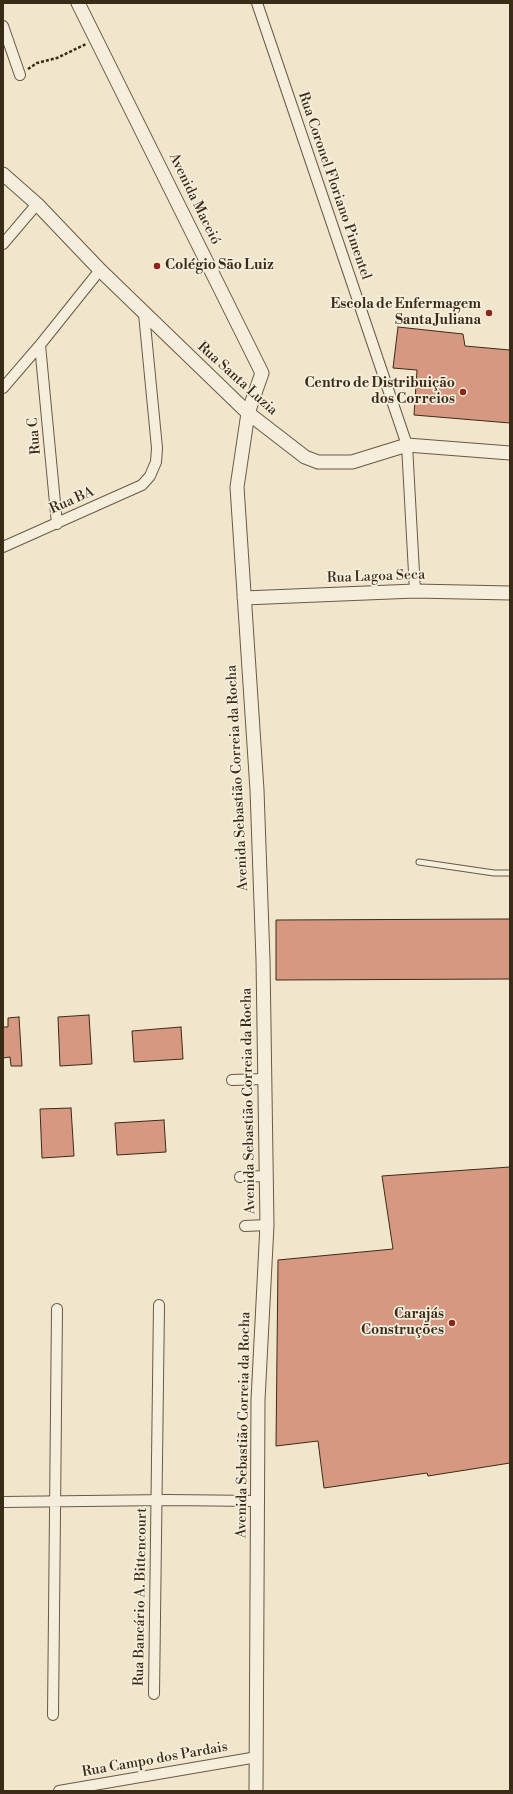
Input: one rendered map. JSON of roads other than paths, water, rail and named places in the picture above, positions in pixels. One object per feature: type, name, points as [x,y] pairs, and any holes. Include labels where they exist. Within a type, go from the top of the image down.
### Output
[{"type":"street","name":"Avenida Maceió","points":[[78,3],[262,373],[248,413]]},
{"type":"street","name":"Rua Coronel Floriano Pimentel","points":[[257,3],[407,445],[415,591]]},
{"type":"street","points":[[3,26],[20,75]]},
{"type":"street","name":"Rua Santa Luzia","points":[[3,174],[37,204],[144,314],[248,413],[305,457],[318,462],[352,462],[407,445],[510,453]]},
{"type":"street","points":[[3,244],[37,204]]},
{"type":"street","points":[[3,388],[40,345],[100,270]]},
{"type":"street","name":"Rua BA","points":[[3,547],[142,485],[150,476],[156,462],[156,448],[144,314]]},
{"type":"street","name":"Rua C","points":[[40,345],[57,524]]},
{"type":"street","name":"Avenida Sebastião Correia da Rocha","points":[[248,413],[237,487],[257,790],[263,960],[267,1225],[258,1400],[256,1791]]},
{"type":"street","name":"Rua Lagoa Seca","points":[[244,598],[415,591],[510,593]]},
{"type":"street","points":[[232,1080],[264,1079]]},
{"type":"street","points":[[240,1177],[266,1176]]},
{"type":"street","points":[[245,1226],[267,1225]]},
{"type":"street","name":"Rua Bancário A. Bittencourt","points":[[154,1694],[159,1305]]},
{"type":"street","points":[[53,1715],[57,1309]]},
{"type":"street","points":[[3,1502],[156,1500],[257,1501]]},
{"type":"street","name":"Rua Campo dos Pardais","points":[[59,1791],[256,1757]]},
{"type":"lane","points":[[419,862],[494,873],[510,873]]},
{"type":"place","name":"Colégio São Luiz","points":[[157,266]]},
{"type":"place","name":"Escola de Enfermagem Santa Juliana","points":[[489,313]]},
{"type":"place","name":"Centro de Distribuição dos Correios","points":[[463,392]]},
{"type":"place","name":"Carajás Construções","points":[[452,1323]]}]
